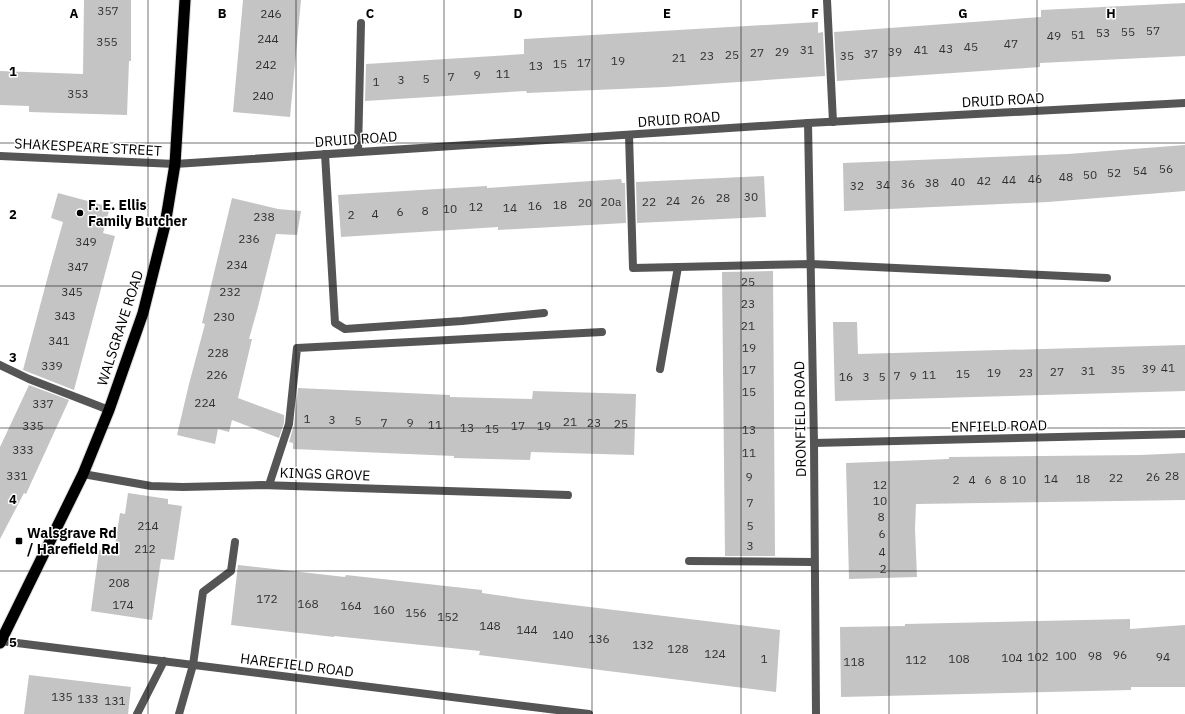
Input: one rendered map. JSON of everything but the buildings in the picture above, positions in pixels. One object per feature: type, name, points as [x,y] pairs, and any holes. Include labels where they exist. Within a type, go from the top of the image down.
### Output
[{"type":"highway","name":"WALSGRAVE ROAD","points":[[0,642],[83,474],[110,410],[144,313],[165,225],[175,164],[185,0]]},
{"type":"street","points":[[827,0],[833,122]]},
{"type":"street","points":[[358,152],[361,23]]},
{"type":"street","name":"DRUID ROAD","points":[[175,164],[808,123],[1185,103]]},
{"type":"street","name":"DRONFIELD ROAD","points":[[808,123],[814,443],[816,714]]},
{"type":"street","points":[[629,135],[633,268],[810,264],[1107,278]]},
{"type":"street","points":[[325,154],[335,323],[345,329],[462,321],[544,313]]},
{"type":"street","name":"SHAKESPEARE STREET","points":[[0,156],[175,164]]},
{"type":"street","points":[[660,369],[678,267]]},
{"type":"street","points":[[269,485],[289,424],[298,348],[602,332]]},
{"type":"street","points":[[0,365],[29,379],[110,410]]},
{"type":"street","name":"ENFIELD ROAD","points":[[814,443],[1185,434]]},
{"type":"street","name":"KINGS GROVE","points":[[83,474],[151,486],[183,487],[269,485],[568,495]]},
{"type":"street","points":[[180,714],[193,665],[203,592],[231,571],[235,542]]},
{"type":"street","points":[[689,562],[814,562]]},
{"type":"street","name":"HAREFIELD ROAD","points":[[0,642],[164,661],[526,710],[589,714]]},
{"type":"street","points":[[137,714],[164,661]]},
{"type":"place","name":"F. E. Ellis Family Butcher","points":[[80,213]]},
{"type":"place","name":"Walsgrave Rd / Harefield Rd","points":[[19,541]]}]
